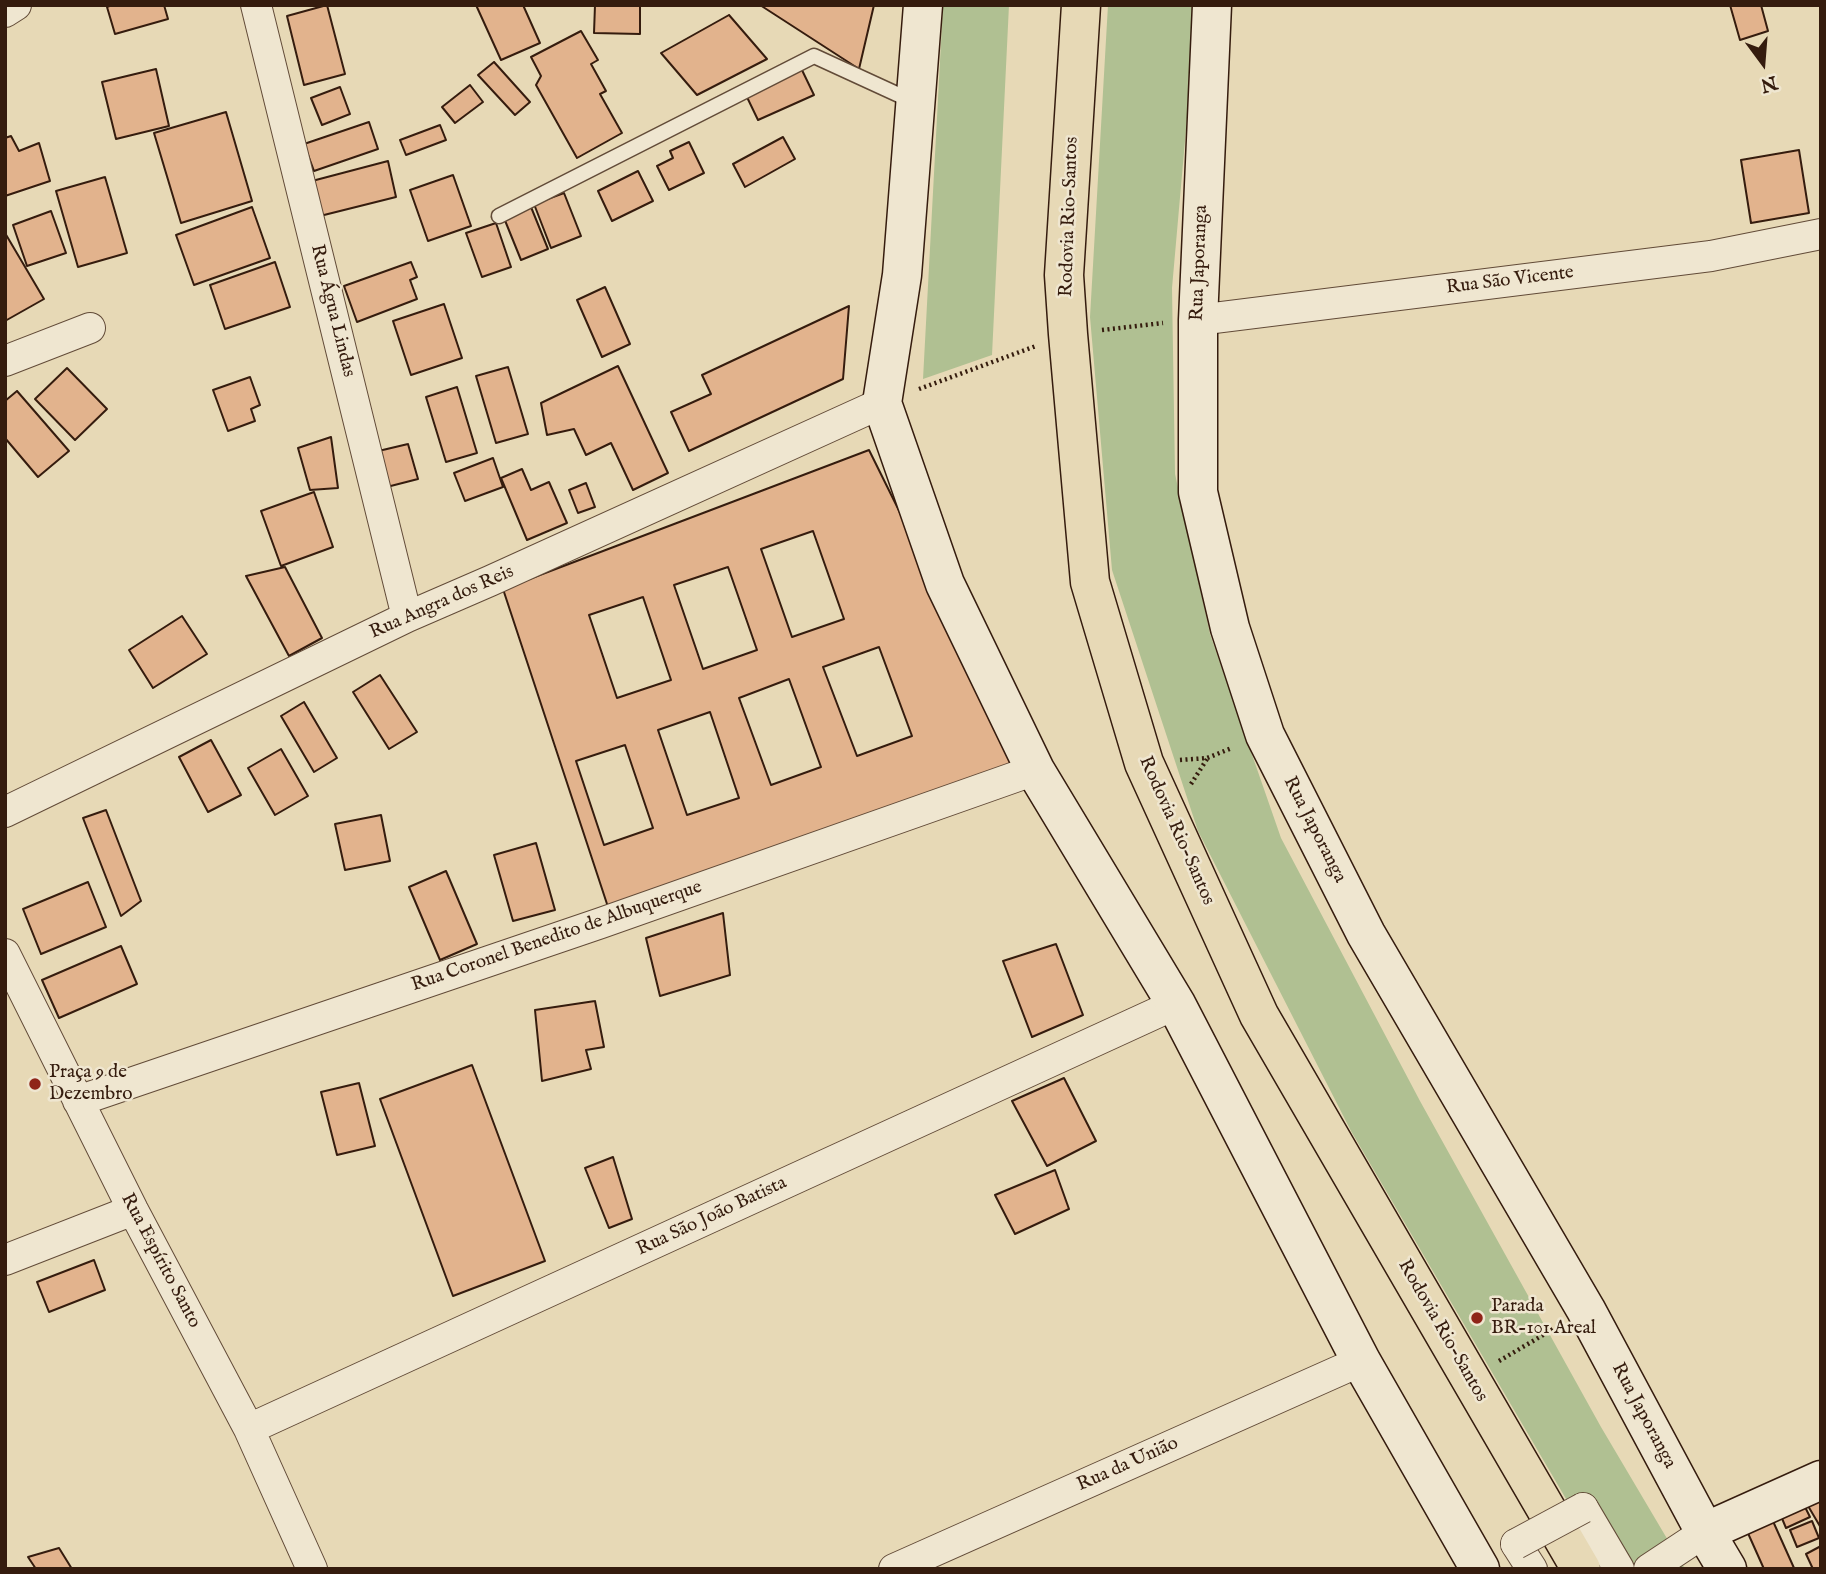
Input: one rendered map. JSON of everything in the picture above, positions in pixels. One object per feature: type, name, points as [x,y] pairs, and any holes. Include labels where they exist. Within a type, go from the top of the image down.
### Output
[{"type":"highway","name":"Rodovia Rio-Santos","points":[[1081,5],[1064,275],[1068,334],[1090,582],[1144,763],[1259,1015],[1581,1569]]},
{"type":"main road","points":[[923,5],[902,275],[883,403],[945,584],[1035,770],[1176,1004],[1362,1361],[1480,1569]]},
{"type":"main road","name":"Rua Japoranga","points":[[1212,5],[1198,320],[1198,492],[1230,628],[1265,735],[1366,934],[1586,1310],[1727,1569]]},
{"type":"main road","points":[[1705,1532],[1821,1480]]},
{"type":"street","points":[[5,12],[16,5]]},
{"type":"street","name":"Rua Água Lindas","points":[[256,5],[407,617]]},
{"type":"street","name":"Rua São Vicente","points":[[1198,320],[1711,256],[1821,234]]},
{"type":"street","points":[[5,361],[90,328]]},
{"type":"street","name":"Rua Angra dos Reis","points":[[5,812],[407,617],[883,403]]},
{"type":"street","name":"Rua Coronel Benedito de Albuquerque","points":[[78,1101],[588,927],[1035,770]]},
{"type":"street","name":"Rua Espírito Santo","points":[[5,954],[133,1210],[249,1429],[313,1569]]},
{"type":"street","name":"Rua São João Batista","points":[[249,1429],[1176,1004]]},
{"type":"street","points":[[5,1260],[133,1210]]},
{"type":"street","name":"Rua da União","points":[[894,1569],[1362,1361]]},
{"type":"street","points":[[1524,1556],[1583,1508],[1619,1569]]},
{"type":"street","points":[[1648,1569],[1705,1532]]},
{"type":"lane","points":[[499,216],[814,56],[916,103]]},
{"type":"path","points":[[883,403],[1068,334],[1198,320]]},
{"type":"path","points":[[1144,763],[1207,758],[1265,735]]},
{"type":"path","points":[[1470,1379],[1586,1310]]},
{"type":"green space","points":[[943,5],[1009,5],[992,355],[923,379]]},
{"type":"green space","points":[[1108,5],[1197,5],[1172,288],[1175,474],[1210,634],[1281,838],[1420,1101],[1601,1427],[1685,1569],[1607,1569],[1351,1131],[1198,831],[1112,570],[1090,317]]},
{"type":"building","points":[[164,5],[168,19],[115,34],[107,7]]},
{"type":"building","points":[[327,5],[345,74],[304,85],[287,16]]},
{"type":"building","points":[[476,5],[523,5],[540,43],[501,60]]},
{"type":"building","points":[[595,5],[640,5],[640,34],[594,33]]},
{"type":"building","points":[[760,5],[874,5],[859,69]]},
{"type":"building","points":[[1730,5],[1761,5],[1768,31],[1740,40]]},
{"type":"building","points":[[729,15],[767,59],[697,95],[661,53]]},
{"type":"building","points":[[581,31],[598,60],[591,64],[606,91],[600,94],[622,133],[577,158],[536,85],[541,76],[531,57]]},
{"type":"building","points":[[494,62],[530,102],[515,115],[478,75]]},
{"type":"building","points":[[801,68],[814,95],[758,120],[745,93]]},
{"type":"building","points":[[156,69],[169,126],[116,139],[102,82]]},
{"type":"building","points":[[470,85],[483,102],[455,123],[442,107]]},
{"type":"building","points":[[340,87],[350,114],[322,125],[311,98]]},
{"type":"building","points":[[226,112],[252,201],[181,223],[154,133]]},
{"type":"building","points":[[369,122],[378,149],[314,171],[304,144]]},
{"type":"building","points":[[440,125],[446,140],[406,155],[400,140]]},
{"type":"building","points":[[11,136],[19,151],[39,143],[50,181],[5,196],[5,138]]},
{"type":"building","points":[[783,137],[795,159],[745,187],[733,164]]},
{"type":"building","points":[[689,142],[704,173],[669,190],[657,166],[673,158],[670,151]]},
{"type":"building","points":[[1799,150],[1809,213],[1751,223],[1741,160]]},
{"type":"building","points":[[388,161],[396,197],[320,216],[312,181]]},
{"type":"building","points":[[638,171],[653,201],[612,221],[598,191]]},
{"type":"building","points":[[453,175],[471,226],[428,241],[410,190]]},
{"type":"building","points":[[105,177],[127,253],[78,267],[56,191]]},
{"type":"building","points":[[564,193],[581,236],[551,248],[534,204]]},
{"type":"building","points":[[252,207],[270,258],[194,285],[176,235]]},
{"type":"building","points":[[531,207],[548,249],[521,260],[504,218]]},
{"type":"building","points":[[51,211],[66,253],[27,266],[13,225]]},
{"type":"building","points":[[496,223],[511,267],[482,277],[466,233]]},
{"type":"building","points":[[5,233],[44,299],[5,321]]},
{"type":"building","points":[[275,262],[290,307],[225,329],[210,285]]},
{"type":"building","points":[[411,262],[417,277],[410,280],[417,299],[357,322],[344,286]]},
{"type":"building","points":[[605,287],[630,344],[602,357],[577,300]]},
{"type":"building","points":[[444,304],[462,358],[411,375],[393,321]]},
{"type":"building","points":[[849,306],[843,379],[689,451],[671,412],[711,394],[702,375]]},
{"type":"building","points":[[618,366],[668,473],[633,490],[611,443],[586,455],[574,429],[547,435],[541,403]]},
{"type":"building","points":[[508,367],[528,434],[496,443],[476,376]]},
{"type":"building","points":[[67,368],[107,409],[75,440],[35,399]]},
{"type":"building","points":[[250,377],[260,405],[251,409],[255,421],[228,431],[213,390]]},
{"type":"building","points":[[457,387],[477,453],[446,462],[426,397]]},
{"type":"building","points":[[17,391],[69,451],[38,477],[5,438],[5,401]]},
{"type":"building","points":[[331,437],[338,488],[310,490],[298,448]]},
{"type":"building","points":[[408,444],[418,479],[379,489],[370,453]]},
{"type":"building","points":[[869,450],[1026,767],[609,910],[503,589]]},
{"type":"building","points":[[493,458],[503,487],[465,501],[454,473]]},
{"type":"building","points":[[522,469],[531,490],[549,482],[567,523],[527,540],[501,478]]},
{"type":"building","points":[[586,483],[595,507],[578,513],[569,490]]},
{"type":"building","points":[[314,492],[333,547],[281,566],[261,511]]},
{"type":"building","points":[[813,531],[844,619],[792,637],[761,549]]},
{"type":"building","points":[[285,567],[322,638],[289,656],[246,576]]},
{"type":"building","points":[[728,567],[757,650],[703,669],[674,585]]},
{"type":"building","points":[[643,597],[671,680],[617,698],[589,615]]},
{"type":"building","points":[[182,616],[207,654],[153,688],[129,650]]},
{"type":"building","points":[[879,647],[912,736],[857,756],[823,667]]},
{"type":"building","points":[[380,675],[417,732],[389,749],[353,692]]},
{"type":"building","points":[[789,679],[821,767],[771,785],[739,698]]},
{"type":"building","points":[[304,702],[337,758],[314,772],[281,716]]},
{"type":"building","points":[[710,712],[739,798],[687,815],[658,730]]},
{"type":"building","points":[[211,740],[241,795],[208,812],[179,757]]},
{"type":"building","points":[[625,745],[653,828],[604,845],[576,761]]},
{"type":"building","points":[[281,749],[308,796],[275,815],[248,768]]},
{"type":"building","points":[[106,810],[141,901],[121,916],[83,818]]},
{"type":"building","points":[[381,815],[390,861],[345,870],[335,824]]},
{"type":"building","points":[[536,843],[555,910],[513,921],[494,855]]},
{"type":"building","points":[[446,871],[477,944],[440,960],[409,887]]},
{"type":"building","points":[[88,882],[106,927],[41,954],[23,909]]},
{"type":"building","points":[[723,913],[730,975],[660,996],[646,938]]},
{"type":"building","points":[[1056,944],[1083,1015],[1032,1037],[1003,961]]},
{"type":"building","points":[[121,946],[137,984],[59,1018],[42,980]]},
{"type":"building","points":[[595,1001],[604,1047],[586,1050],[591,1069],[542,1081],[535,1010]]},
{"type":"building","points":[[472,1065],[545,1261],[453,1296],[380,1099]]},
{"type":"building","points":[[1064,1078],[1096,1141],[1047,1166],[1012,1101]]},
{"type":"building","points":[[359,1083],[375,1146],[337,1155],[321,1092]]},
{"type":"building","points":[[613,1157],[632,1219],[609,1228],[585,1168]]},
{"type":"building","points":[[1055,1170],[1069,1209],[1015,1234],[995,1195]]},
{"type":"building","points":[[94,1260],[105,1290],[49,1312],[37,1282]]},
{"type":"building","points":[[1821,1489],[1821,1528],[1804,1499]]},
{"type":"building","points":[[1804,1505],[1810,1517],[1786,1528],[1781,1516]]},
{"type":"building","points":[[1772,1519],[1794,1568],[1764,1569],[1747,1531]]},
{"type":"building","points":[[1812,1521],[1819,1538],[1797,1547],[1790,1530]]},
{"type":"building","points":[[1821,1546],[1821,1569],[1813,1569],[1806,1554]]},
{"type":"building","points":[[59,1548],[72,1569],[36,1569],[28,1557]]},
{"type":"place","name":"Praça 9 de Dezembro","points":[[35,1084]]},
{"type":"place","name":"Parada BR-101 Areal","points":[[1477,1318]]}]
